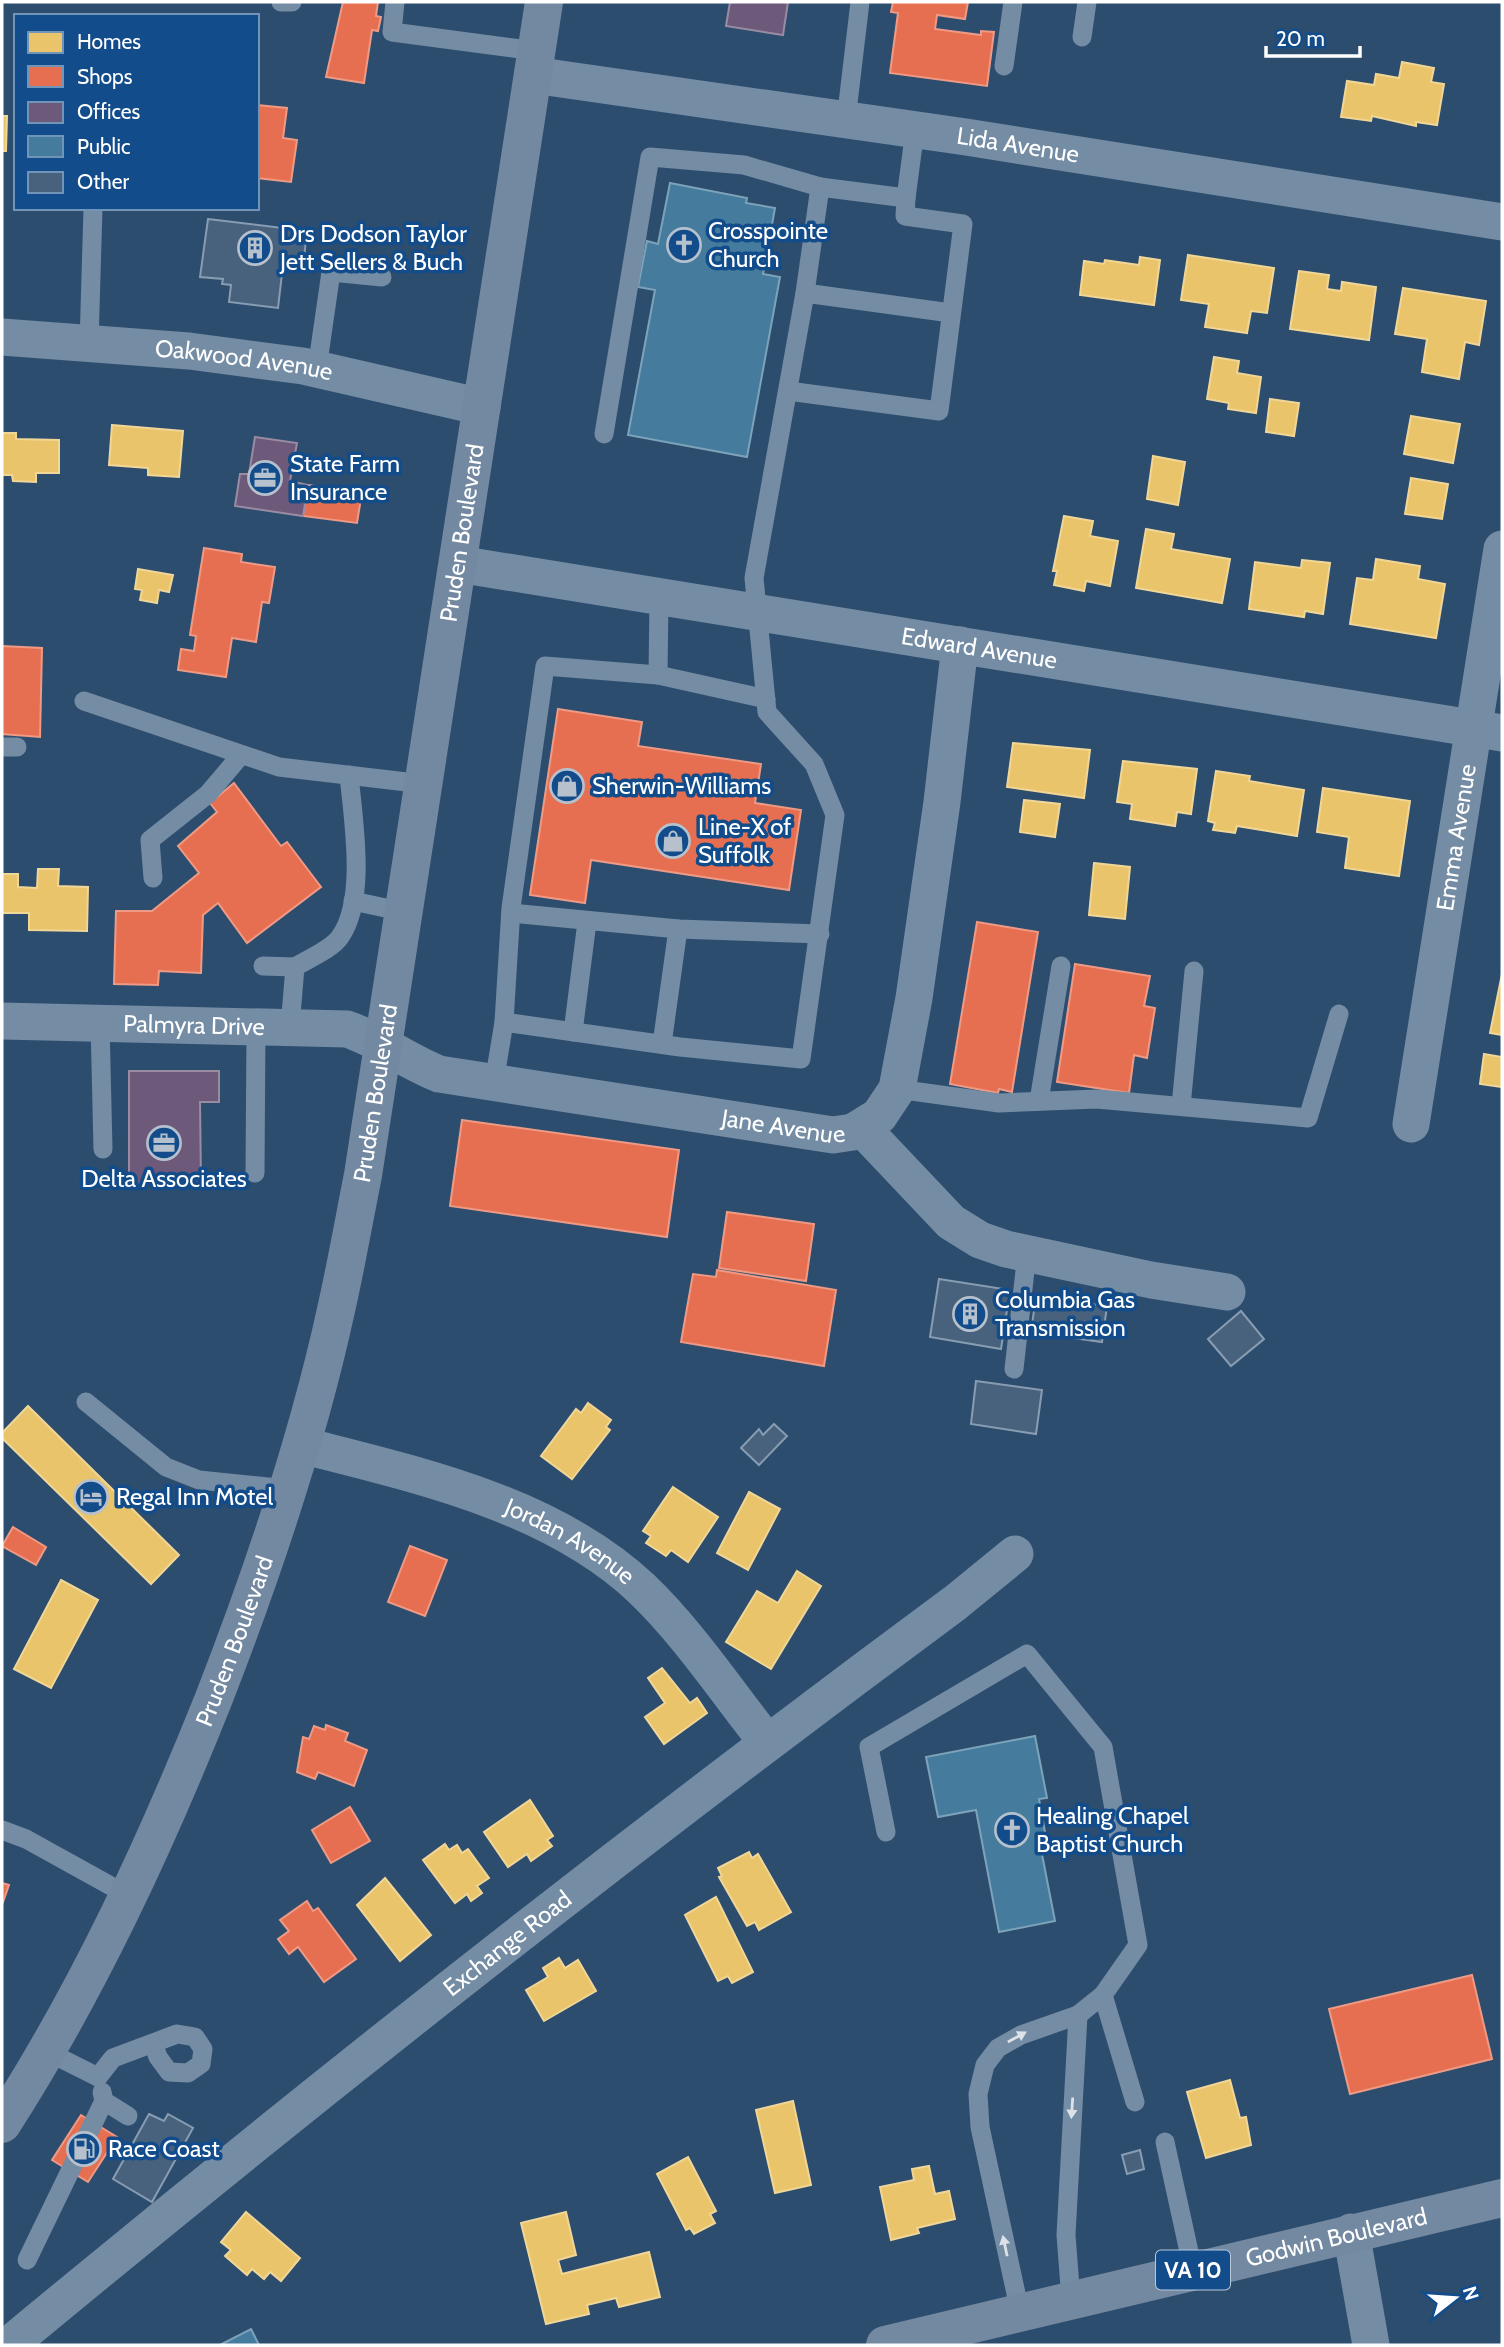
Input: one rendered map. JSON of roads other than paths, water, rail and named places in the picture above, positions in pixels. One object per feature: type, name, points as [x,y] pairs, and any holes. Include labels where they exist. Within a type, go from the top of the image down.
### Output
[{"type":"main road","name":"Pruden Boulevard","points":[[2,2124],[46,2051],[129,1896],[178,1788],[230,1658],[288,1489],[336,1312],[363,1175],[544,2]]},
{"type":"main road","name":"Godwin Boulevard","points":[[885,2345],[1502,2197]]},
{"type":"street","name":"Lida Avenue","points":[[535,63],[846,120],[1502,222]]},
{"type":"street","name":"Oakwood Avenue","points":[[2,337],[188,351],[317,369],[482,407]]},
{"type":"street","name":"Emma Avenue","points":[[1411,1124],[1488,731],[1502,549]]},
{"type":"street","name":"Edward Avenue","points":[[458,564],[1488,731]]},
{"type":"street","points":[[862,1128],[879,1116],[897,1089],[914,998],[940,815],[960,645]]},
{"type":"street","name":"Palmyra Drive","points":[[2,1021],[347,1029],[383,1044]]},
{"type":"street","name":"Jane Avenue","points":[[383,1044],[411,1063],[439,1074],[625,1101],[787,1130],[833,1135],[862,1128],[951,1222],[980,1240],[1027,1254],[1227,1292]]},
{"type":"street","name":"Jordan Avenue","points":[[301,1446],[394,1469],[485,1499],[565,1533],[606,1559],[643,1591],[767,1742]]},
{"type":"street","name":"Exchange Road","points":[[9,2345],[185,2199],[539,1917],[767,1742],[955,1603],[1015,1554]]},
{"type":"street","points":[[1350,2232],[1371,2345]]},
{"type":"lane","points":[[281,2],[292,2]]},
{"type":"lane","points":[[395,2],[392,32],[535,63]]},
{"type":"lane","points":[[846,120],[859,2]]},
{"type":"lane","points":[[1004,66],[1013,2]]},
{"type":"lane","points":[[1082,37],[1087,2]]},
{"type":"lane","points":[[788,391],[939,411],[963,224],[905,216],[915,130]]},
{"type":"lane","points":[[604,434],[650,157],[744,165],[820,187],[906,198]]},
{"type":"lane","points":[[504,1022],[662,1044],[801,1059],[835,815],[814,764],[767,712],[755,614],[754,578],[805,293],[820,187]]},
{"type":"lane","points":[[89,344],[93,210]]},
{"type":"lane","points":[[317,369],[331,272],[382,277]]},
{"type":"lane","points":[[805,293],[951,313]]},
{"type":"lane","points":[[658,675],[659,598]]},
{"type":"lane","points":[[494,1083],[504,1022],[511,913],[545,666],[658,675],[766,699]]},
{"type":"lane","points":[[84,701],[279,766],[424,784]]},
{"type":"lane","points":[[153,878],[150,840],[208,794],[241,755]]},
{"type":"lane","points":[[263,966],[295,967],[340,938],[354,901],[355,849],[349,775]]},
{"type":"lane","points":[[354,901],[404,912]]},
{"type":"lane","points":[[511,913],[678,929],[820,934]]},
{"type":"lane","points":[[573,1032],[587,922]]},
{"type":"lane","points":[[662,1044],[678,929]]},
{"type":"lane","points":[[1039,1101],[1061,966]]},
{"type":"lane","points":[[255,1172],[273,1027],[295,967]]},
{"type":"lane","points":[[1181,1107],[1194,971]]},
{"type":"lane","points":[[897,1089],[999,1103],[1097,1099],[1308,1118],[1339,1014]]},
{"type":"lane","points":[[100,1023],[103,1149]]},
{"type":"lane","points":[[1014,1369],[1027,1254]]},
{"type":"lane","points":[[86,1402],[166,1467],[199,1480],[288,1489]]},
{"type":"lane","points":[[886,1832],[869,1746],[1027,1654],[1103,1747],[1138,1944],[1103,1996],[1079,2015],[1032,2030],[998,2048],[985,2065],[978,2094],[980,2127],[1020,2312]]},
{"type":"lane","points":[[2,1830],[26,1839],[129,1896]]},
{"type":"lane","points":[[1103,1996],[1135,2102]]},
{"type":"lane","points":[[1071,2300],[1066,2235],[1079,2015]]},
{"type":"lane","points":[[98,2077],[113,2058],[153,2043]]},
{"type":"lane","points":[[27,2260],[104,2101],[98,2077],[46,2051]]},
{"type":"lane","points":[[104,2101],[128,2116]]},
{"type":"lane","points":[[1165,2142],[1193,2270]]},
{"type":"place","name":"Crosspointe Church","points":[[684,245]]},
{"type":"place","name":"Drs Dodson Taylor Jett Sellers & Buch","points":[[255,248]]},
{"type":"place","name":"State Farm Insurance","points":[[265,478]]},
{"type":"place","name":"Sherwin-Williams","points":[[567,786]]},
{"type":"place","name":"Line-X of Suffolk","points":[[673,841]]},
{"type":"place","name":"Delta Associates","points":[[164,1143]]},
{"type":"place","name":"Columbia Gas Transmission","points":[[970,1314]]},
{"type":"place","name":"Regal Inn Motel","points":[[91,1497]]},
{"type":"place","name":"Healing Chapel Baptist Church","points":[[1012,1830]]},
{"type":"place","name":"Race Coast","points":[[84,2149]]}]
